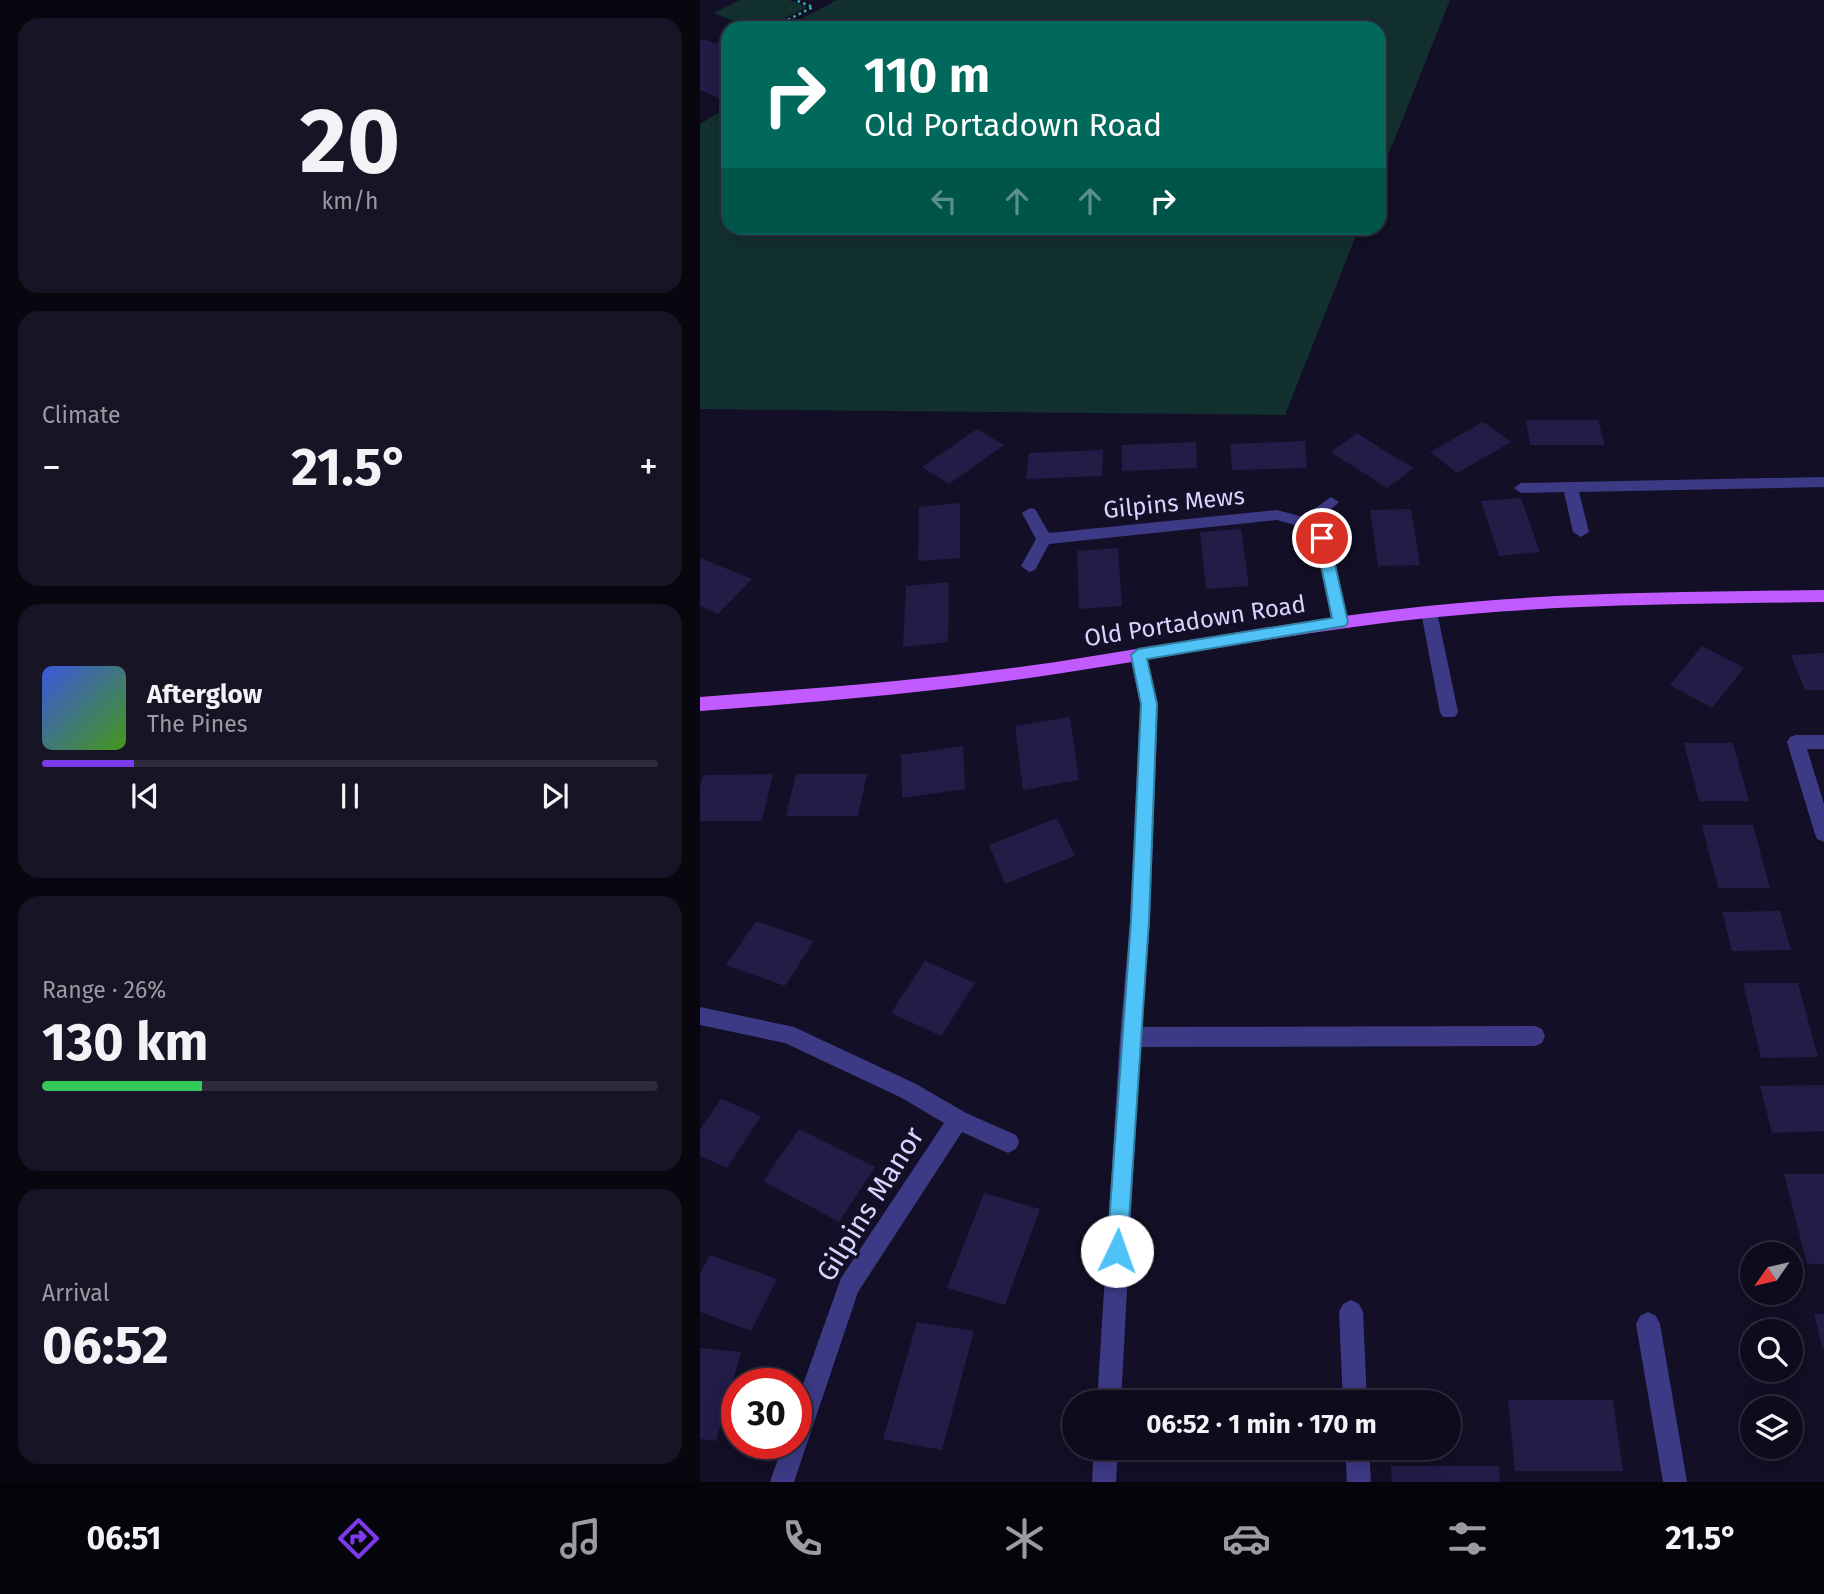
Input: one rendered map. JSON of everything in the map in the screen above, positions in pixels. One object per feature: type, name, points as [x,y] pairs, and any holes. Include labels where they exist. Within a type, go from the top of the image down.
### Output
[{"type":"main road","name":"Old Portadown Road","points":[[700,705],[838,694],[1054,668],[1340,622],[1429,612],[1619,599],[1824,596]]},
{"type":"street","points":[[1521,488],[1822,487]]},
{"type":"street","points":[[1571,489],[1581,532]]},
{"type":"street","points":[[1331,502],[1306,523],[1322,538],[1340,622]]},
{"type":"street","points":[[1029,566],[1044,539],[1030,513]]},
{"type":"street","name":"Gilpins Mews","points":[[1044,539],[1277,515],[1306,523]]},
{"type":"street","points":[[1429,612],[1449,712]]},
{"type":"street","points":[[1109,1390],[1130,1037],[1140,921],[1149,704],[1138,655]]},
{"type":"street","points":[[1824,742],[1796,742],[1824,834]]},
{"type":"street","name":"Gilpins Manor","points":[[700,1016],[787,1034],[909,1091],[958,1120],[1008,1142]]},
{"type":"street","points":[[1130,1037],[1535,1036]]},
{"type":"street","name":"Gilpins Manor","points":[[812,1395],[849,1286],[958,1120]]},
{"type":"street","points":[[1351,1312],[1354,1390]]},
{"type":"street","points":[[1648,1324],[1675,1482]]},
{"type":"street","name":"Gilpins Manor","points":[[782,1482],[790,1459]]},
{"type":"street","points":[[1104,1482],[1105,1460]]},
{"type":"street","points":[[1358,1460],[1359,1482]]},
{"type":"path","points":[[786,21],[813,7],[795,0]]},
{"type":"green space","points":[[740,0],[789,0],[807,7],[780,21],[734,21],[714,13]]},
{"type":"green space","points":[[837,0],[1450,0],[1386,160],[1386,21],[797,21]]},
{"type":"green space","points":[[721,111],[721,235],[1356,235],[1285,415],[700,409],[700,124]]},
{"type":"building","points":[[704,39],[715,44],[721,41],[721,99],[700,90],[700,41]]},
{"type":"building","points":[[1526,420],[1598,420],[1605,445],[1530,445]]},
{"type":"building","points":[[1483,422],[1511,442],[1457,473],[1430,452]]},
{"type":"building","points":[[977,429],[1004,445],[949,484],[922,467]]},
{"type":"building","points":[[1357,433],[1414,468],[1387,488],[1331,452]]},
{"type":"building","points":[[1305,441],[1307,468],[1232,470],[1230,444]]},
{"type":"building","points":[[1196,442],[1197,468],[1122,471],[1122,445]]},
{"type":"building","points":[[1103,450],[1102,476],[1026,479],[1029,453]]},
{"type":"building","points":[[1521,498],[1540,552],[1499,556],[1481,501]]},
{"type":"building","points":[[960,503],[960,558],[918,561],[919,507]]},
{"type":"building","points":[[1411,509],[1420,565],[1378,566],[1370,510]]},
{"type":"building","points":[[1241,529],[1249,586],[1206,589],[1200,532]]},
{"type":"building","points":[[1118,548],[1122,606],[1079,609],[1077,551]]},
{"type":"building","points":[[700,558],[752,579],[718,614],[700,606]]},
{"type":"building","points":[[949,582],[948,642],[903,647],[906,586]]},
{"type":"building","points":[[1702,646],[1744,668],[1712,708],[1670,685]]},
{"type":"building","points":[[1824,653],[1824,690],[1805,690],[1791,655]]},
{"type":"building","points":[[1070,717],[1079,780],[1023,790],[1015,726]]},
{"type":"building","points":[[1684,743],[1733,743],[1749,801],[1699,801]]},
{"type":"building","points":[[963,746],[965,789],[902,798],[901,755]]},
{"type":"building","points":[[773,774],[762,821],[700,821],[700,786],[703,775]]},
{"type":"building","points":[[796,774],[867,774],[858,816],[786,816]]},
{"type":"building","points":[[1057,818],[1075,856],[1005,884],[989,845]]},
{"type":"building","points":[[1702,825],[1753,825],[1770,888],[1718,888]]},
{"type":"building","points":[[1780,911],[1791,950],[1732,951],[1722,912]]},
{"type":"building","points":[[756,921],[814,941],[785,986],[726,965]]},
{"type":"building","points":[[925,961],[975,983],[941,1036],[891,1013]]},
{"type":"building","points":[[1743,983],[1798,983],[1818,1057],[1761,1058]]},
{"type":"building","points":[[1824,1085],[1824,1131],[1772,1133],[1760,1086]]},
{"type":"building","points":[[721,1099],[761,1116],[727,1168],[700,1156],[700,1130]]},
{"type":"building","points":[[799,1129],[875,1167],[839,1222],[763,1181]]},
{"type":"building","points":[[1784,1174],[1824,1174],[1824,1264],[1807,1264]]},
{"type":"building","points":[[984,1193],[1040,1209],[1005,1305],[947,1288]]},
{"type":"building","points":[[710,1255],[777,1279],[751,1331],[700,1312],[700,1273]]},
{"type":"building","points":[[1814,1314],[1824,1314],[1823,1350]]},
{"type":"building","points":[[917,1322],[974,1331],[942,1450],[883,1439]]},
{"type":"building","points":[[700,1348],[741,1352],[737,1368],[721,1368],[721,1423],[716,1441],[700,1439]]},
{"type":"building","points":[[1508,1400],[1613,1400],[1623,1471],[1515,1471]]},
{"type":"building","points":[[1391,1466],[1499,1466],[1500,1482],[1392,1482]]},
{"type":"route","points":[[1117,1251],[1140,921],[1149,704],[1138,655],[1340,622],[1322,538]]}]
